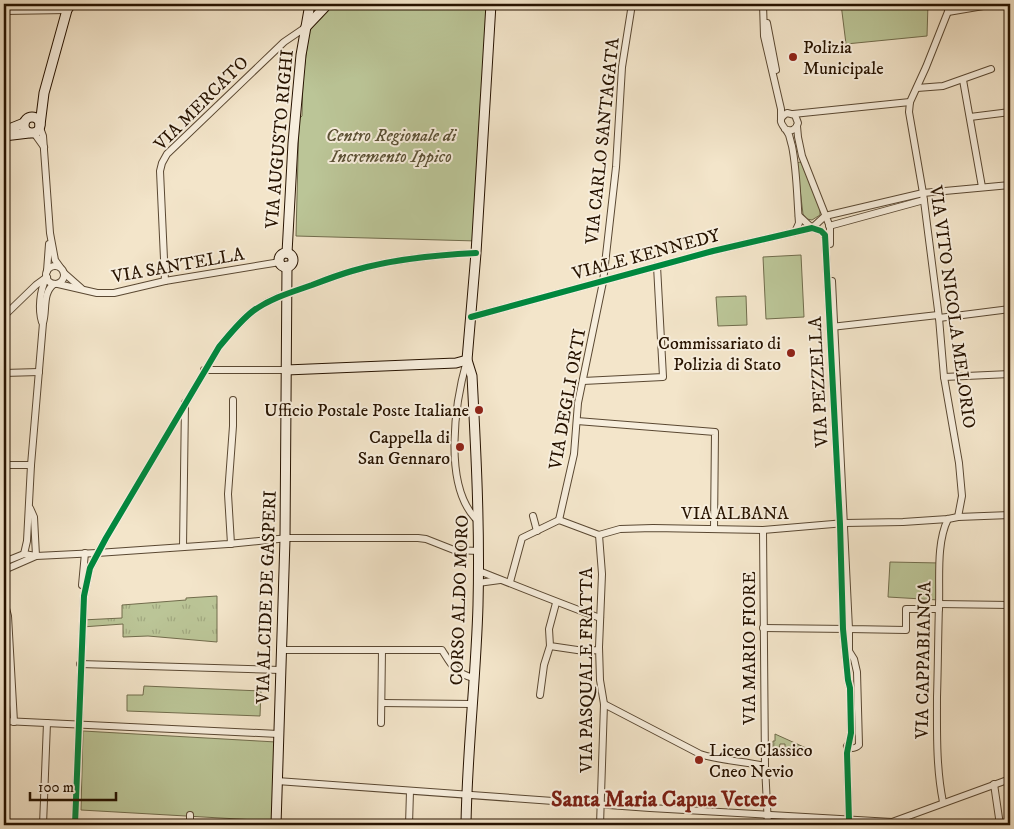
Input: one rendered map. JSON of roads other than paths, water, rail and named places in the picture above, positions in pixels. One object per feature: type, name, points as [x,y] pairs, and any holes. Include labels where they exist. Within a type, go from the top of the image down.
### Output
[{"type":"main road","points":[[284,264],[286,370],[456,363],[467,360],[476,253],[491,4]]},
{"type":"main road","points":[[310,5],[315,10],[322,10],[327,5]]},
{"type":"main road","name":"VIA AUGUSTO RIGHI","points":[[284,264],[291,264],[293,258],[287,253],[293,143],[301,55],[310,5]]},
{"type":"main road","name":"VIA AUGUSTO RIGHI","points":[[306,27],[327,5]]},
{"type":"main road","points":[[36,130],[44,93],[69,7]]},
{"type":"main road","points":[[36,130],[25,130],[27,120],[44,93]]},
{"type":"main road","points":[[4,131],[27,120],[37,118],[36,130]]},
{"type":"main road","points":[[4,136],[36,130]]},
{"type":"main road","name":"CORSO ALDO MORO","points":[[466,825],[466,795],[479,571],[479,518],[472,376],[467,360]]},
{"type":"main road","name":"VIA ALCIDE DE GASPERI","points":[[276,825],[284,539],[286,370]]},
{"type":"street","name":"VIA CARLO SANTAGATA","points":[[603,282],[616,167],[622,67],[632,4]]},
{"type":"street","points":[[764,4],[784,107],[797,118],[798,138],[802,156],[829,226],[832,327],[1010,309]]},
{"type":"street","points":[[764,4],[764,36],[780,108],[781,125],[788,134],[794,157],[799,227],[796,232]]},
{"type":"street","points":[[781,119],[785,114],[792,113],[812,113],[910,102],[951,4]]},
{"type":"street","points":[[948,12],[996,4]]},
{"type":"street","points":[[4,11],[69,7]]},
{"type":"street","name":"VIA MERCATO","points":[[165,281],[160,172],[162,163],[167,154],[284,42],[306,27]]},
{"type":"street","points":[[917,88],[943,86],[991,69]]},
{"type":"street","points":[[963,80],[982,187]]},
{"type":"street","name":"VIA VITO NICOLA MELORIO","points":[[910,102],[909,112],[924,197],[944,377],[959,463],[962,496],[958,517]]},
{"type":"street","points":[[891,105],[909,112]]},
{"type":"street","points":[[970,117],[1010,112]]},
{"type":"street","points":[[785,129],[790,130],[812,113]]},
{"type":"street","points":[[36,130],[44,147],[50,233],[54,253],[62,270],[71,281],[82,289]]},
{"type":"street","points":[[794,157],[798,154],[802,156]]},
{"type":"street","points":[[798,213],[812,228],[825,216],[924,197],[1010,184]]},
{"type":"street","points":[[829,226],[924,197]]},
{"type":"street","name":"VIALE KENNEDY","points":[[471,317],[713,251],[812,228]]},
{"type":"street","name":"VIA PEZZELLA","points":[[812,228],[821,231],[826,238],[848,629]]},
{"type":"street","points":[[43,323],[40,315],[42,291],[47,274],[50,233]]},
{"type":"street","points":[[74,825],[80,664],[84,596],[88,575],[98,553],[219,347],[242,320],[268,301],[286,294],[352,271],[426,256],[476,253]]},
{"type":"street","name":"VIA SANTELLA","points":[[56,284],[97,293],[114,293],[165,281],[284,264]]},
{"type":"street","points":[[583,381],[663,377],[657,266]]},
{"type":"street","points":[[4,316],[47,274],[51,267],[62,270]]},
{"type":"street","points":[[24,554],[43,323],[48,292],[63,280],[62,270]]},
{"type":"street","points":[[47,274],[49,282],[56,284]]},
{"type":"street","name":"VIA DEGLI ORTI","points":[[559,520],[574,454],[578,403],[603,282]]},
{"type":"street","points":[[467,360],[455,418],[456,478],[464,503],[475,518],[479,518]]},
{"type":"street","points":[[204,370],[286,370]]},
{"type":"street","points":[[4,373],[39,372]]},
{"type":"street","points":[[944,377],[1010,374]]},
{"type":"street","points":[[231,544],[228,494],[233,400]]},
{"type":"street","points":[[183,547],[186,401]]},
{"type":"street","points":[[577,421],[715,432],[714,530]]},
{"type":"street","points":[[4,465],[31,465]]},
{"type":"street","points":[[29,504],[34,517],[36,556]]},
{"type":"street","points":[[533,516],[537,531]]},
{"type":"street","name":"VIA ALBANA","points":[[599,535],[620,529],[763,530],[843,523],[1010,516]]},
{"type":"street","name":"VIA CAPPABIANCA","points":[[944,802],[940,785],[937,753],[939,606],[940,562],[944,528],[948,519]]},
{"type":"street","points":[[510,582],[522,538],[559,520],[599,535]]},
{"type":"street","name":"VIA MARIO FIORE","points":[[763,530],[765,766],[768,825]]},
{"type":"street","name":"VIA PASQUALE FRATTA","points":[[599,535],[602,574],[599,650],[600,680],[604,704],[600,825]]},
{"type":"street","points":[[4,562],[24,554],[36,556],[98,553],[284,539],[418,538],[426,539],[454,550],[479,551]]},
{"type":"street","points":[[84,596],[82,580],[85,553]]},
{"type":"street","points":[[4,570],[36,556]]},
{"type":"street","points":[[479,571],[600,618]]},
{"type":"street","points":[[478,583],[501,580]]},
{"type":"street","points":[[4,601],[8,616],[14,722]]},
{"type":"street","points":[[540,694],[544,664],[550,646],[549,629],[556,602]]},
{"type":"street","points":[[763,628],[906,630],[906,609],[939,606],[1010,605]]},
{"type":"street","points":[[847,746],[855,748],[859,745],[857,672],[856,664],[849,651],[848,629]]},
{"type":"street","points":[[846,822],[847,746],[851,733],[850,688],[847,666],[848,629]]},
{"type":"street","points":[[550,646],[599,650]]},
{"type":"street","points":[[281,650],[442,650],[450,664],[460,674],[473,678]]},
{"type":"street","points":[[381,723],[382,650]]},
{"type":"street","points":[[80,664],[281,670]]},
{"type":"street","points":[[847,666],[856,664]]},
{"type":"street","points":[[382,703],[472,704]]},
{"type":"street","points":[[604,704],[700,754],[712,758],[742,761],[765,766]]},
{"type":"street","points":[[4,721],[278,734]]},
{"type":"street","points":[[42,824],[48,724]]},
{"type":"street","points":[[277,781],[892,824],[944,802],[1010,778]]},
{"type":"street","points":[[994,784],[1000,825]]},
{"type":"street","points":[[409,825],[410,791]]},
{"type":"street","points":[[190,814],[190,825]]},
{"type":"place","name":"Polizia Municipale","points":[[793,57]]},
{"type":"place","name":"Commissariato di Polizia di Stato","points":[[791,353]]},
{"type":"place","name":"Ufficio Postale Poste Italiane","points":[[479,410]]},
{"type":"place","name":"Cappella di San Gennaro","points":[[460,447]]},
{"type":"place","name":"Liceo Classico Cneo Nevio","points":[[699,760]]},
{"type":"district","name":"Santa Maria Capua Vetere","points":[[664,798]]},
{"type":"park label","name":"Centro Regionale di Incremento Ippico","points":[[391,145]]}]
